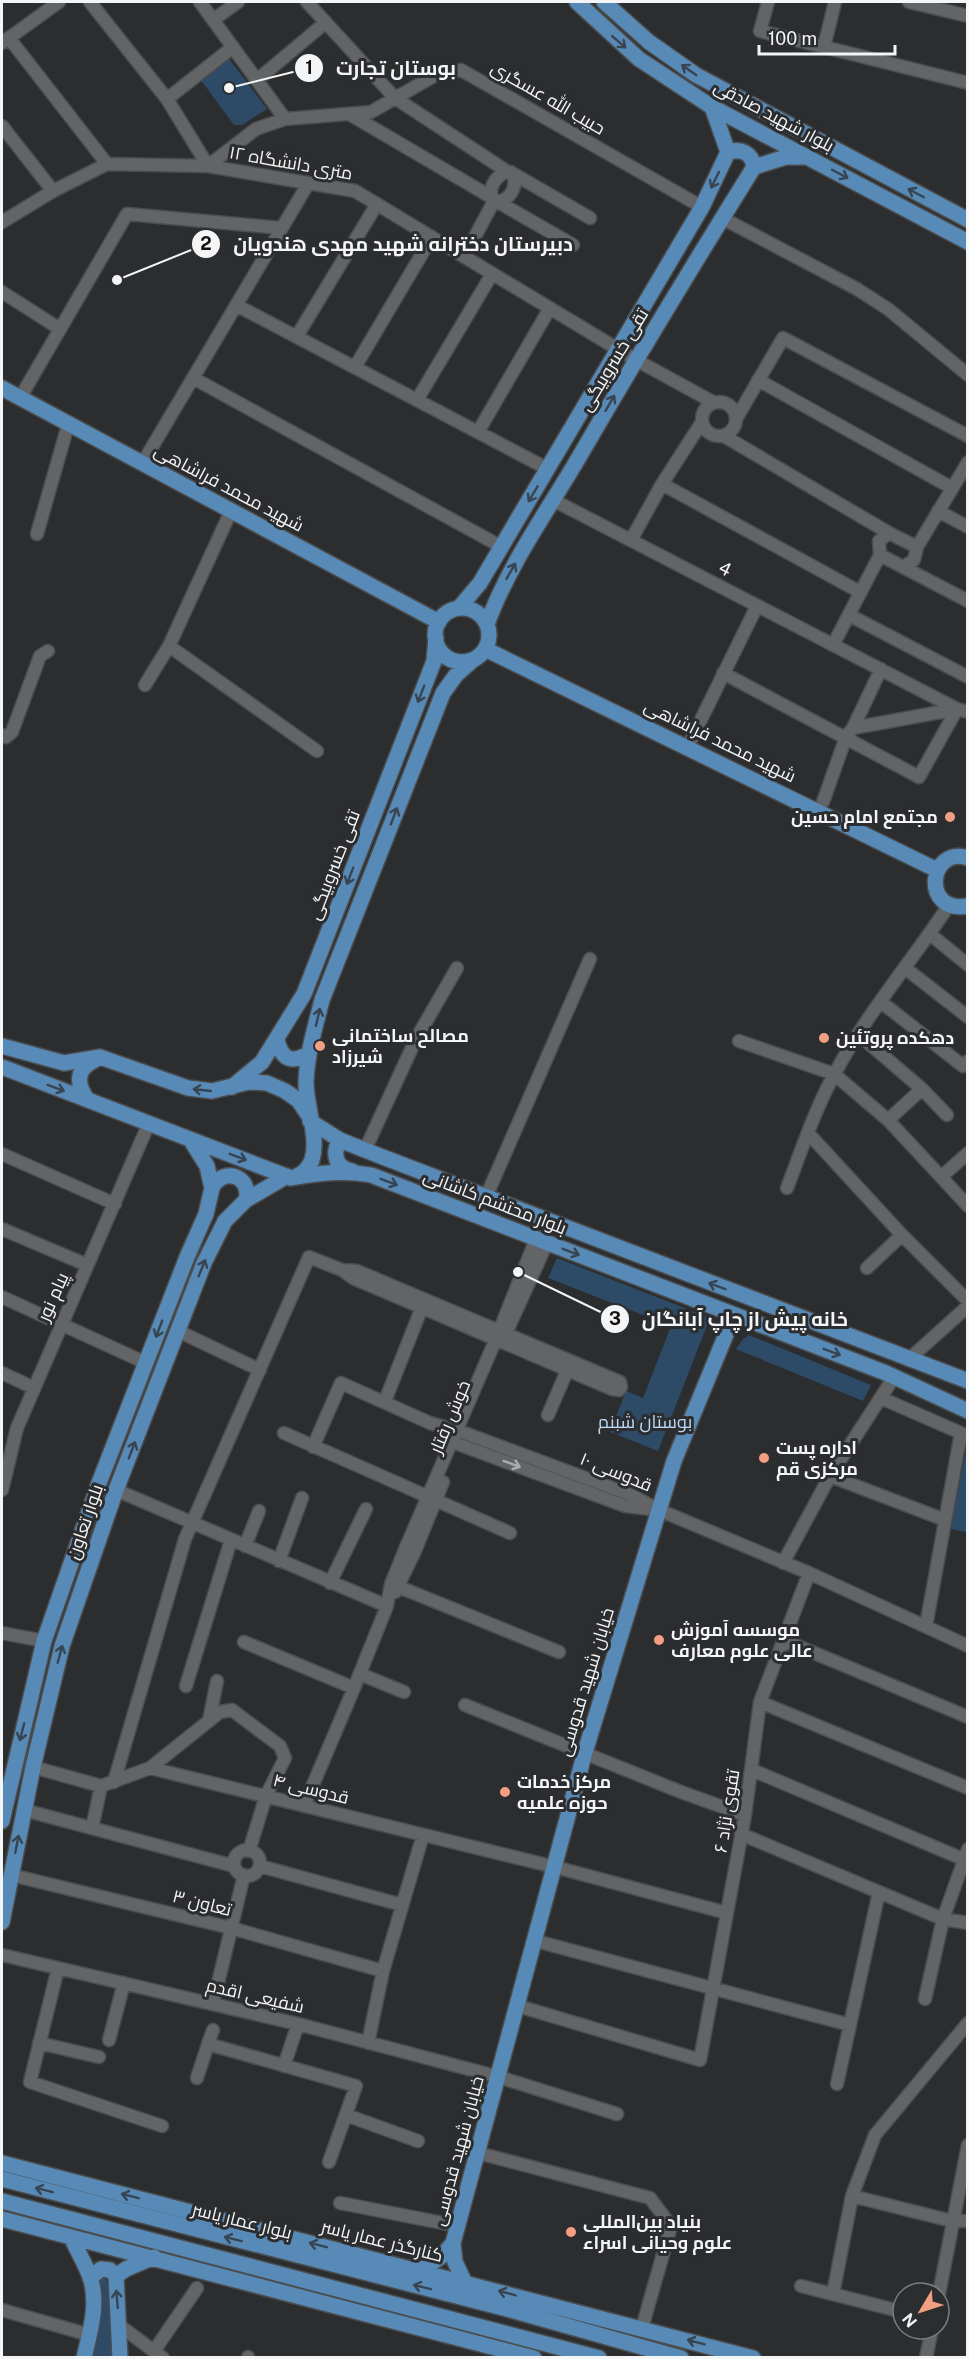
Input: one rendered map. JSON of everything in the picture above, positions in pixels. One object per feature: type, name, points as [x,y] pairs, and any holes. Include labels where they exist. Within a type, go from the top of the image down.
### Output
[{"type":"main road","name":"بلوار شهید صادقی","points":[[577,2],[639,59],[712,107],[968,242]]},
{"type":"main road","name":"بلوار شهید صادقی","points":[[604,2],[650,42],[696,75],[968,220]]},
{"type":"main road","points":[[712,107],[728,152],[737,150],[745,152],[752,158],[754,167],[786,157],[807,157]]},
{"type":"main road","name":"تقی خسروبیگی","points":[[459,608],[480,583],[619,350],[702,207],[728,152]]},
{"type":"main road","name":"تقی خسروبیگی","points":[[487,624],[498,594],[636,360],[754,167]]},
{"type":"main road","name":"شهید محمد فراشاهی","points":[[2,388],[439,622]]},
{"type":"main road","points":[[459,608],[476,611],[487,624],[489,632],[486,649],[473,660],[465,662],[449,658],[438,646],[436,638],[439,622],[444,615],[459,608]]},
{"type":"main road","name":"تقی خسروبیگی","points":[[232,1087],[262,1062],[304,994],[434,661],[436,638]]},
{"type":"main road","name":"شهید محمد فراشاهی","points":[[486,649],[937,870]]},
{"type":"main road","name":"تقی خسروبیگی","points":[[289,1177],[301,1174],[312,1160],[315,1142],[306,1082],[309,1053],[322,1000],[442,693],[456,675],[473,660]]},
{"type":"main road","points":[[968,858],[953,857],[944,862],[937,870],[934,880],[941,899],[949,905],[968,906]]},
{"type":"main road","points":[[277,1040],[280,1051],[288,1058],[300,1059],[309,1053]]},
{"type":"main road","name":"بلوار محتشم کاشانی","points":[[2,1046],[64,1063],[100,1057],[188,1088],[212,1091],[249,1082],[267,1083],[285,1090],[298,1100],[310,1119],[340,1140],[908,1360],[968,1381]]},
{"type":"main road","points":[[87,1099],[79,1085],[78,1078],[81,1070],[88,1063],[100,1057]]},
{"type":"main road","points":[[2,1067],[289,1177]]},
{"type":"main road","points":[[190,1139],[207,1166],[212,1188]]},
{"type":"main road","points":[[340,1140],[335,1147],[338,1164],[345,1170],[354,1172]]},
{"type":"main road","name":"بلوار محتشم کاشانی","points":[[289,1177],[315,1173],[354,1172],[371,1175],[894,1377],[968,1411]]},
{"type":"main road","points":[[212,1188],[219,1178],[236,1176],[245,1183],[248,1195],[246,1200]]},
{"type":"main road","name":"بلوار تعاون","points":[[2,1922],[33,1767],[62,1646],[116,1490],[204,1263],[225,1221],[246,1200],[289,1177]]},
{"type":"main road","name":"بلوار تعاون","points":[[2,1821],[3,1804],[44,1641],[99,1483],[206,1214],[212,1188]]},
{"type":"main road","name":"خیابان شهید قدوسی","points":[[453,2243],[585,1752],[658,1510],[674,1461],[734,1315]]},
{"type":"main road","points":[[3,1804],[24,1810]]},
{"type":"main road","points":[[2,2152],[8,2165]]},
{"type":"main road","name":"کنارگذر عمار یاسر","points":[[8,2165],[753,2358]]},
{"type":"main road","name":"بلوار عمار یاسر","points":[[2,2179],[495,2306],[681,2358]]},
{"type":"main road","points":[[2,2201],[599,2358]]},
{"type":"main road","points":[[2,2219],[534,2358]]},
{"type":"main road","points":[[71,2237],[90,2278],[94,2311],[84,2358]]},
{"type":"main road","points":[[420,2271],[442,2256],[453,2243]]},
{"type":"main road","points":[[453,2243],[455,2262],[465,2283]]},
{"type":"main road","points":[[116,2276],[154,2257]]},
{"type":"main road","points":[[90,2278],[101,2269],[110,2270],[116,2276],[120,2358]]},
{"type":"main road","points":[[579,2312],[639,2346]]},
{"type":"main road","points":[[466,2339],[470,2323]]},
{"type":"street","points":[[59,2],[5,41],[107,164]]},
{"type":"street","points":[[90,2],[166,99],[208,166]]},
{"type":"street","points":[[200,2],[285,119]]},
{"type":"street","points":[[213,20],[238,2]]},
{"type":"street","points":[[307,2],[394,98],[510,173],[590,218]]},
{"type":"street","points":[[768,2],[760,31],[968,83]]},
{"type":"street","points":[[824,46],[835,2]]},
{"type":"street","points":[[909,2],[968,16]]},
{"type":"street","points":[[257,80],[325,23]]},
{"type":"street","points":[[166,99],[233,47]]},
{"type":"street","name":"حبیب الله عسگری","points":[[208,166],[256,129],[285,119],[371,112],[439,73],[461,70],[702,207]]},
{"type":"street","points":[[351,115],[573,245]]},
{"type":"street","points":[[2,126],[53,191]]},
{"type":"street","name":"۱۲ متری دانشگاه","points":[[2,220],[107,164],[208,166],[355,191],[619,350],[713,402]]},
{"type":"street","points":[[495,200],[506,198],[514,189],[515,182],[510,173]]},
{"type":"street","points":[[464,257],[495,200],[493,183],[500,175],[510,173]]},
{"type":"street","points":[[142,464],[308,184]]},
{"type":"street","points":[[297,336],[377,204]]},
{"type":"street","points":[[20,398],[127,214],[281,228]]},
{"type":"street","points":[[722,218],[857,289],[888,309],[968,375]]},
{"type":"street","points":[[355,367],[432,237]]},
{"type":"street","points":[[417,400],[492,274]]},
{"type":"street","points":[[2,292],[60,329]]},
{"type":"street","points":[[236,305],[548,469]]},
{"type":"street","points":[[478,432],[550,308]]},
{"type":"street","points":[[724,436],[733,429],[736,419],[783,338],[968,436]]},
{"type":"street","points":[[193,378],[502,547]]},
{"type":"street","points":[[758,380],[952,488]]},
{"type":"street","points":[[631,540],[662,484],[702,422],[703,412],[713,402],[724,402],[733,408],[736,419]]},
{"type":"street","points":[[702,422],[706,430],[714,436],[724,436],[889,533],[917,547]]},
{"type":"street","points":[[38,534],[68,424]]},
{"type":"street","points":[[903,567],[914,560],[917,547],[968,462]]},
{"type":"street","points":[[662,484],[861,592]]},
{"type":"street","name":"4","points":[[553,500],[962,710]]},
{"type":"street","points":[[145,685],[169,646],[231,511]]},
{"type":"street","points":[[938,512],[968,528]]},
{"type":"street","points":[[833,645],[880,555],[879,541],[889,533]]},
{"type":"street","points":[[880,555],[968,601]]},
{"type":"street","points":[[688,746],[757,606]]},
{"type":"street","points":[[849,615],[968,677]]},
{"type":"street","points":[[169,646],[316,752]]},
{"type":"street","points":[[2,735],[6,737],[12,732],[40,656],[48,651]]},
{"type":"street","points":[[823,802],[849,732],[880,669]]},
{"type":"street","points":[[723,673],[849,732],[919,777],[962,710]]},
{"type":"street","points":[[849,732],[962,710]]},
{"type":"street","points":[[787,1188],[834,1074],[858,1034],[949,905]]},
{"type":"street","points":[[930,934],[968,965]]},
{"type":"street","points":[[486,1197],[590,959]]},
{"type":"street","points":[[365,1150],[416,1039],[457,968]]},
{"type":"street","points":[[905,968],[968,1017]]},
{"type":"street","points":[[881,1002],[965,1063]]},
{"type":"street","points":[[858,1034],[922,1089],[947,1115]]},
{"type":"street","points":[[739,1041],[834,1074],[888,1120],[968,1206]]},
{"type":"street","points":[[888,1120],[922,1089]]},
{"type":"street","name":"پیام نور","points":[[2,1490],[7,1445],[17,1428],[150,1123]]},
{"type":"street","points":[[808,1133],[902,1235],[968,1301]]},
{"type":"street","points":[[941,1177],[968,1153]]},
{"type":"street","points":[[2,1154],[115,1204]]},
{"type":"street","points":[[2,1229],[87,1265]]},
{"type":"street","points":[[867,1268],[902,1235]]},
{"type":"street","name":"خوش رفتار","points":[[304,1806],[387,1606],[399,1587],[456,1437],[542,1241]]},
{"type":"street","points":[[114,1782],[158,1628],[192,1523],[309,1257],[342,1270],[357,1271],[424,1304],[501,1337],[620,1382],[621,1387],[619,1390],[612,1389],[567,1371],[501,1337]]},
{"type":"street","points":[[2,1297],[146,1363]]},
{"type":"street","points":[[385,1401],[424,1304]]},
{"type":"street","points":[[908,1360],[968,1306]]},
{"type":"street","points":[[178,1331],[260,1370]]},
{"type":"street","points":[[548,1415],[567,1371]]},
{"type":"street","points":[[2,1373],[34,1388]]},
{"type":"street","points":[[783,1563],[830,1476],[894,1377]]},
{"type":"street","name":"قدوسی ۱۰","points":[[313,1447],[341,1383],[385,1401],[456,1437],[631,1495],[658,1510],[809,1573],[968,1646]]},
{"type":"street","points":[[880,1398],[961,1432],[926,1626]]},
{"type":"street","points":[[284,1433],[510,1533]]},
{"type":"street","points":[[830,1476],[945,1520]]},
{"type":"street","points":[[116,1490],[387,1606]]},
{"type":"street","points":[[279,1561],[302,1498]]},
{"type":"street","name":"خوش رفتار","points":[[387,1606],[391,1584],[432,1498]]},
{"type":"street","points":[[330,1583],[366,1509]]},
{"type":"street","points":[[245,1546],[259,1512]]},
{"type":"street","points":[[186,1686],[231,1540]]},
{"type":"street","name":"تقوی نژاد ۶","points":[[518,2006],[700,2060],[745,1815],[760,1702],[809,1573]]},
{"type":"street","points":[[399,1587],[559,1652]]},
{"type":"street","points":[[2,1634],[44,1641]]},
{"type":"street","points":[[783,1640],[968,1717]]},
{"type":"street","points":[[244,1642],[354,1688]]},
{"type":"street","points":[[360,1674],[404,1692]]},
{"type":"street","points":[[208,1721],[217,1681]]},
{"type":"street","points":[[760,1702],[968,1788]]},
{"type":"street","points":[[465,1705],[745,1815]]},
{"type":"street","points":[[33,1767],[101,1786],[150,1768],[219,1712],[232,1710],[280,1746],[285,1758],[266,1797],[249,1851]]},
{"type":"street","name":"قدوسی ۴","points":[[150,1768],[555,1867],[727,1913]]},
{"type":"street","points":[[752,1770],[965,1854],[943,1919],[926,1999]]},
{"type":"street","points":[[92,1828],[101,1786]]},
{"type":"street","points":[[24,1810],[234,1866],[239,1874],[248,1877],[256,1874],[260,1866],[259,1857],[253,1851],[245,1850],[237,1854],[234,1866]]},
{"type":"street","points":[[741,1834],[943,1919],[968,1923]]},
{"type":"street","points":[[368,2043],[383,1971],[423,1835]]},
{"type":"street","points":[[260,1866],[402,1905]]},
{"type":"street","name":"تعاون ۳","points":[[11,1875],[231,1928],[383,1971]]},
{"type":"street","points":[[213,2004],[244,1875]]},
{"type":"street","points":[[837,2084],[879,1892]]},
{"type":"street","points":[[536,1941],[850,2025]]},
{"type":"street","name":"شفیعی اقدم","points":[[2,1955],[298,2024],[499,2077],[616,2114]]},
{"type":"street","points":[[58,1968],[30,2082],[162,2126]]},
{"type":"street","points":[[109,2040],[124,1983]]},
{"type":"street","points":[[833,2294],[852,2196],[875,2135],[968,2023]]},
{"type":"street","points":[[284,2066],[298,2024]]},
{"type":"street","points":[[197,2078],[213,2030]]},
{"type":"street","points":[[39,2043],[99,2058]]},
{"type":"street","points":[[208,2044],[356,2086],[329,2162]]},
{"type":"street","points":[[346,2115],[418,2140]]},
{"type":"street","points":[[941,2281],[967,2146]]},
{"type":"street","points":[[478,2153],[650,2198],[671,2226],[642,2328]]},
{"type":"street","points":[[852,2196],[952,2221],[968,2221]]},
{"type":"street","points":[[340,2202],[458,2226]]},
{"type":"street","points":[[801,2286],[891,2309]]},
{"type":"street","points":[[119,2325],[159,2354],[197,2288]]},
{"type":"street","points":[[2,2310],[90,2335]]},
{"type":"street","points":[[926,2358],[930,2341]]},
{"type":"green space","points":[[227,56],[267,109],[242,125],[234,125],[200,79]]},
{"type":"green space","name":"بوستان شبنم","points":[[557,1258],[710,1318],[658,1451],[610,1432],[626,1391],[643,1398],[671,1326],[548,1278]]},
{"type":"green space","points":[[749,1335],[871,1385],[863,1401],[736,1349]]},
{"type":"green space","points":[[967,1447],[967,1532],[950,1529]]},
{"type":"green space","points":[[105,2275],[112,2299],[114,2357],[90,2358],[100,2315],[100,2277]]},
{"type":"place","name":"بوستان تجارت","points":[[229,88]]},
{"type":"place","name":"دبیرستان دخترانه شهید مهدی هندویان","points":[[117,280]]},
{"type":"place","name":"مجتمع امام حسین","points":[[950,817]]},
{"type":"place","name":"دهکده پروتئین","points":[[824,1038]]},
{"type":"place","name":"مصالح ساختمانی شیرزاد","points":[[320,1046]]},
{"type":"place","name":"خانه پیش از چاپ آبانگان","points":[[518,1272]]},
{"type":"place","name":"اداره پست مرکزی قم","points":[[764,1458]]},
{"type":"place","name":"موسسه آموزش عالی علوم معارف","points":[[659,1640]]},
{"type":"place","name":"مرکز خدمات حوزه علمیه","points":[[505,1792]]},
{"type":"place","name":"بنیاد بین‌المللی علوم وحیانی اسراء","points":[[571,2232]]}]
